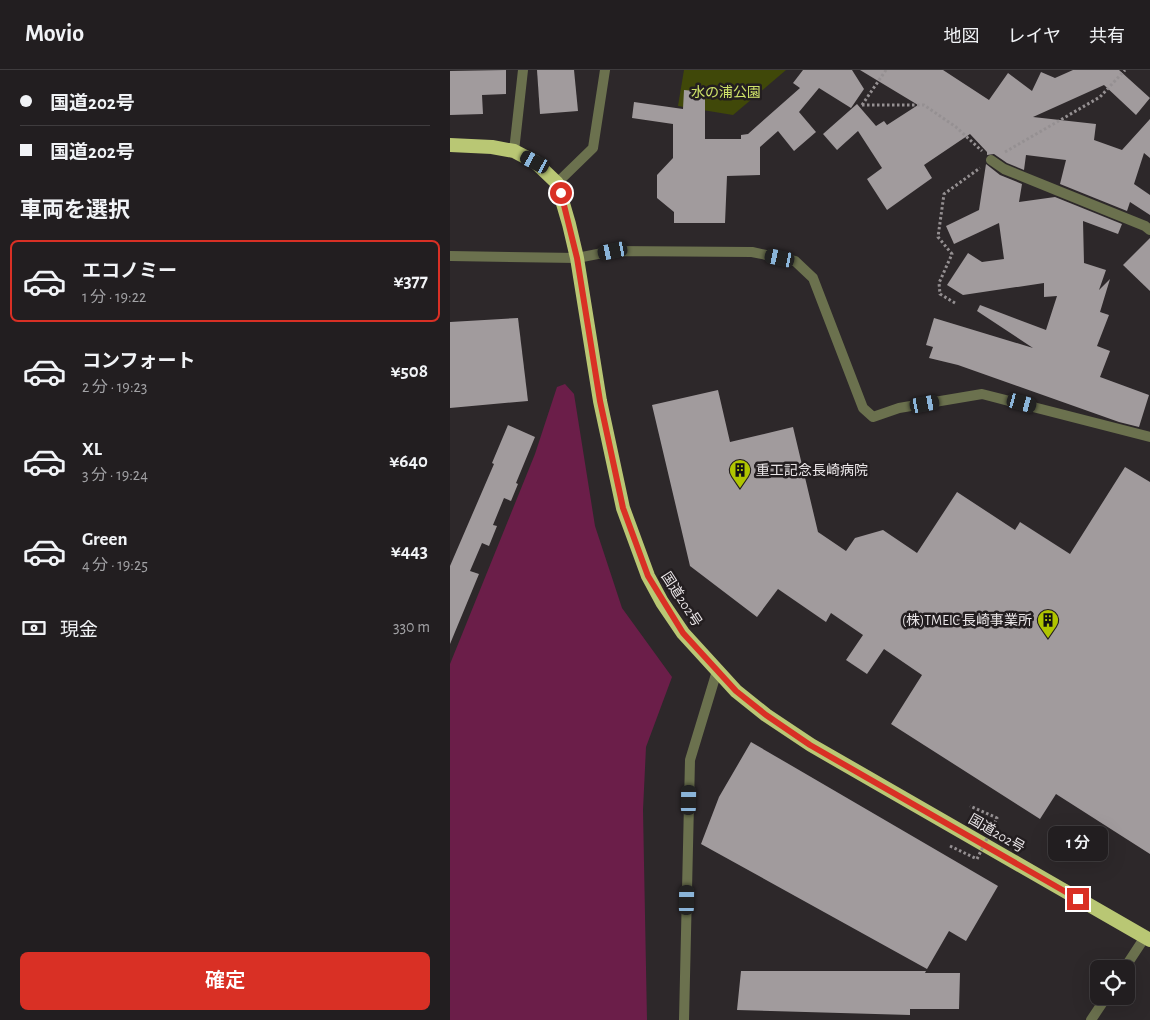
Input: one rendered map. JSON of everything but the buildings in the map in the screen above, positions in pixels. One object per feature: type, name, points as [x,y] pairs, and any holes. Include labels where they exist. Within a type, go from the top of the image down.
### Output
[{"type":"highway","name":"国道202号","points":[[450,145],[492,147],[514,151],[535,162],[557,183],[568,217],[577,258],[600,401],[623,508],[648,576],[662,602],[683,633],[736,691],[766,715],[810,745],[1147,939]]},
{"type":"street","points":[[514,151],[524,70]]},
{"type":"street","points":[[557,183],[592,148],[605,70]]},
{"type":"street","points":[[991,160],[1004,169],[1145,226],[1150,230]]},
{"type":"street","points":[[450,256],[577,258],[613,251],[752,252],[795,261],[813,278],[864,408],[873,417],[905,407],[982,394],[1150,437]]},
{"type":"street","points":[[684,1020],[690,760],[717,671]]},
{"type":"street","points":[[1131,960],[1147,939]]},
{"type":"street","points":[[1091,1020],[1101,1005]]},
{"type":"path","points":[[886,70],[862,105],[924,106],[956,127],[991,160]]},
{"type":"path","points":[[955,302],[940,294],[939,287],[952,254],[938,237],[944,194],[991,160],[1100,97],[1125,70]]},
{"type":"path","points":[[950,846],[977,859],[997,818],[970,806]]},
{"type":"green space","name":"水の浦公園","points":[[684,70],[786,70],[733,115],[678,106]]},
{"type":"shaded area","points":[[565,384],[574,394],[595,526],[622,608],[672,677],[646,747],[643,810],[647,1020],[450,1020],[450,664],[535,454],[557,387]]},
{"type":"place","name":"重工記念長崎病院","points":[[740,489]]},
{"type":"place","name":"(株)TMEIC 長崎事業所","points":[[1048,639]]},
{"type":"route","points":[[561,193],[577,258],[600,401],[623,508],[648,576],[662,602],[683,633],[736,691],[766,715],[810,745],[1078,899]]}]
